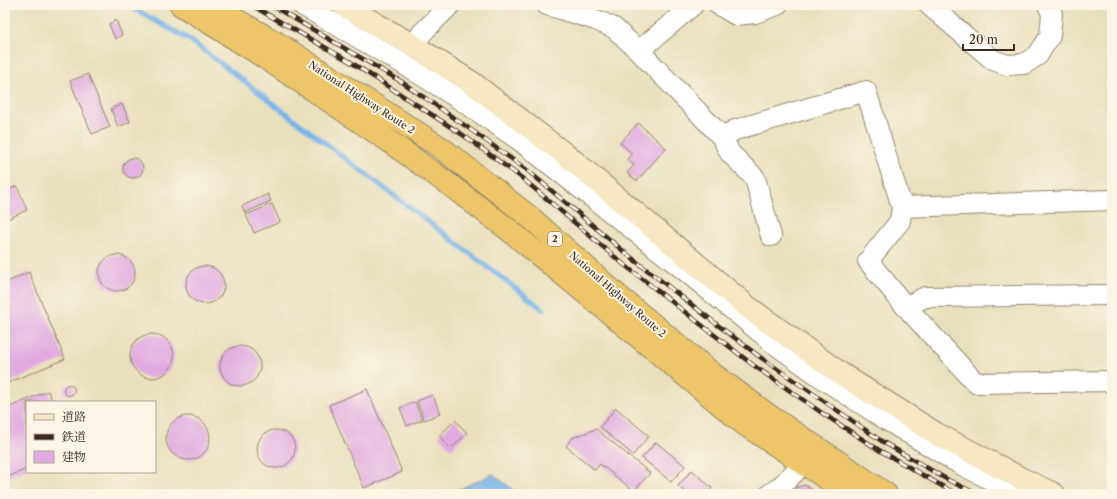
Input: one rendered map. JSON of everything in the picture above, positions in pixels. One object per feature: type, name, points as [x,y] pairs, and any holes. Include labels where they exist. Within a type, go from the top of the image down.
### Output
[{"type":"highway","name":"National Highway Route 2","points":[[181,5],[258,53],[386,139],[509,230],[744,424],[850,494]]},
{"type":"highway","name":"National Highway Route 2","points":[[210,5],[303,59],[440,147],[531,218],[616,294],[714,374],[771,417],[886,494]]},
{"type":"street","points":[[302,5],[411,69],[467,104],[518,140],[683,269],[772,342],[824,380],[958,463],[1019,494]]},
{"type":"street","points":[[343,5],[414,46],[471,82],[570,158],[749,308],[840,374],[935,433],[1022,479],[1054,494]]},
{"type":"street","points":[[414,46],[422,33],[450,5]]},
{"type":"street","points":[[547,5],[596,20],[614,28],[640,51],[722,137],[730,153],[755,178],[771,236]]},
{"type":"street","points":[[640,51],[693,5]]},
{"type":"street","points":[[720,5],[736,15],[755,13],[777,5]]},
{"type":"street","points":[[928,5],[993,60],[1007,65],[1024,64],[1038,55],[1050,36],[1052,14],[1048,5]]},
{"type":"street","points":[[722,137],[734,130],[866,91],[902,207],[900,221],[868,261],[906,308],[976,383],[1112,381]]},
{"type":"street","points":[[902,207],[1112,200]]},
{"type":"street","points":[[906,308],[925,297],[1112,295]]},
{"type":"street","points":[[770,494],[780,487],[804,463]]},
{"type":"water","points":[[493,474],[518,494],[449,494]]},
{"type":"building","points":[[116,20],[122,35],[115,39],[109,24]]},
{"type":"building","points":[[88,74],[110,127],[92,134],[70,81]]},
{"type":"building","points":[[122,104],[130,122],[118,127],[111,109]]},
{"type":"building","points":[[638,123],[666,148],[637,181],[627,173],[634,165],[627,159],[632,153],[620,143]]},
{"type":"building","points":[[133,158],[140,161],[143,168],[140,175],[133,178],[126,175],[123,168],[126,161]]},
{"type":"building","points":[[17,186],[27,210],[5,220],[5,191]]},
{"type":"building","points":[[268,194],[271,201],[245,213],[242,206]]},
{"type":"building","points":[[272,204],[280,222],[254,233],[246,215]]},
{"type":"building","points":[[121,255],[130,260],[134,266],[134,280],[130,286],[121,291],[113,291],[104,286],[100,280],[99,269],[104,260],[110,256]]},
{"type":"building","points":[[205,266],[218,272],[224,285],[218,298],[205,304],[192,298],[186,285],[192,272]]},
{"type":"building","points":[[29,272],[65,359],[5,384],[5,283]]},
{"type":"building","points":[[156,334],[168,340],[173,348],[173,364],[168,372],[160,377],[148,378],[136,372],[131,364],[130,352],[136,340],[144,335]]},
{"type":"building","points":[[240,346],[254,352],[260,366],[254,380],[240,386],[226,380],[220,366],[226,352]]},
{"type":"building","points":[[69,384],[73,386],[75,390],[73,394],[69,396],[65,394],[63,390],[65,386]]},
{"type":"building","points":[[367,389],[402,472],[364,488],[329,405]]},
{"type":"building","points":[[48,391],[53,401],[26,401],[26,469],[5,478],[5,409]]},
{"type":"building","points":[[433,395],[440,414],[424,420],[417,401]]},
{"type":"building","points":[[415,402],[422,420],[407,426],[400,408]]},
{"type":"building","points":[[616,408],[649,436],[633,455],[600,427]]},
{"type":"building","points":[[184,416],[192,416],[204,422],[210,434],[210,442],[204,454],[192,460],[184,460],[172,454],[166,442],[166,434],[172,422]]},
{"type":"building","points":[[455,420],[467,433],[451,449],[439,436]]},
{"type":"building","points":[[596,429],[650,473],[634,491],[600,464],[595,470],[566,446],[572,438]]},
{"type":"building","points":[[272,430],[280,430],[290,435],[294,442],[294,456],[290,463],[280,468],[272,468],[262,463],[260,460],[257,453],[257,445],[262,435],[265,433]]},
{"type":"building","points":[[656,442],[685,466],[671,482],[642,458]]},
{"type":"building","points":[[692,470],[712,488],[707,494],[687,494],[678,486]]},
{"type":"building","points":[[805,485],[818,494],[791,494],[790,489]]},
{"type":"waterway","points":[[127,5],[190,40],[544,310]]},
{"type":"railway","points":[[251,5],[349,61],[463,135],[522,178],[622,263],[753,365],[822,413],[879,450],[956,494]]},
{"type":"railway","points":[[271,5],[402,82],[467,127],[527,170],[628,255],[760,357],[883,442],[948,480],[977,494]]}]
